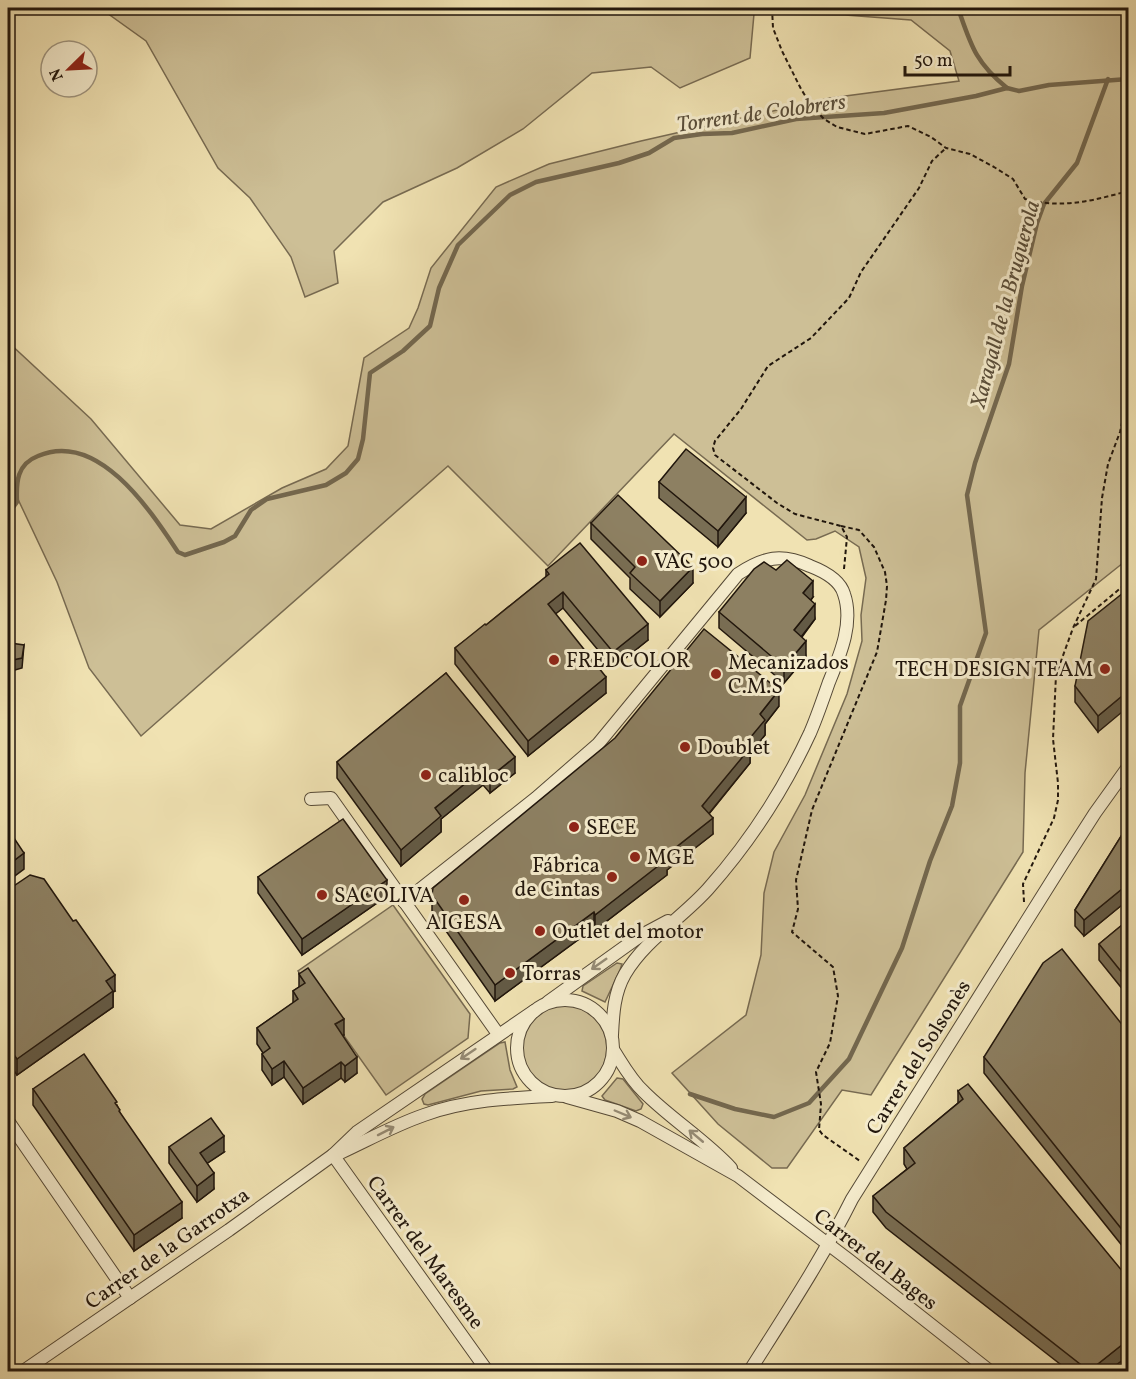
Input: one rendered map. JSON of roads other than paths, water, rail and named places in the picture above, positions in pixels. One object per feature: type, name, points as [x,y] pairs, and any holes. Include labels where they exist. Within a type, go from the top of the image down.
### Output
[{"type":"street","points":[[404,902],[536,798],[598,744],[738,574],[762,560],[789,558],[812,566],[834,579],[842,590],[848,614],[844,638],[810,733],[776,796],[739,852],[707,890],[685,912],[634,960],[624,975],[613,1010],[612,1063],[600,1083],[579,1095],[561,1097],[543,1092],[532,1084],[523,1073],[518,1060],[519,1033],[525,1021],[534,1011],[640,936],[685,912]]},
{"type":"street","name":"Carrer del Solsonès","points":[[749,1371],[829,1245],[852,1199],[1095,813],[1128,767]]},
{"type":"street","points":[[311,799],[331,798],[498,1034]]},
{"type":"street","points":[[546,1004],[566,1000],[586,1004],[598,1012],[612,1035]]},
{"type":"street","name":"Carrer de la Garrotxa","points":[[22,1371],[229,1230],[333,1155],[357,1132],[534,1011]]},
{"type":"street","name":"Carrer del Bages","points":[[614,1051],[643,1091],[719,1155],[738,1176]]},
{"type":"street","name":"Carrer de la Garrotxa","points":[[333,1155],[402,1124],[452,1107],[514,1098],[561,1097]]},
{"type":"street","name":"Carrer del Bages","points":[[561,1097],[617,1111],[640,1121],[738,1176],[991,1371]]},
{"type":"street","points":[[8,1121],[130,1298]]},
{"type":"street","name":"Carrer del Maresme","points":[[333,1155],[488,1371]]},
{"type":"waterway","points":[[958,8],[975,52],[988,70],[1007,88]]},
{"type":"waterway","name":"Xaragall de la Bruguerola","points":[[690,1094],[735,1109],[774,1117],[809,1103],[849,1059],[902,948],[930,861],[952,806],[960,763],[960,706],[986,633],[967,495],[975,463],[1009,364],[1022,286],[1037,223],[1044,204],[1077,163],[1108,79]]},
{"type":"waterway","name":"Torrent de Colobrers","points":[[8,514],[17,502],[19,475],[31,459],[60,451],[81,454],[101,464],[120,478],[153,516],[178,552],[185,555],[235,536],[251,510],[267,499],[326,485],[346,473],[358,459],[363,439],[370,373],[403,351],[430,326],[439,288],[458,245],[510,195],[536,182],[619,163],[649,153],[674,138],[732,133],[796,119],[884,113],[1007,88],[1019,91],[1049,85],[1128,79]]},
{"type":"place","name":"VAC 500","points":[[642,561]]},
{"type":"place","name":"FREDCOLOR","points":[[554,660]]},
{"type":"place","name":"TECH DESIGN TEAM","points":[[1105,669]]},
{"type":"place","name":"Mecanizados C.M.S","points":[[716,674]]},
{"type":"place","name":"Doublet","points":[[685,747]]},
{"type":"place","name":"calibloc","points":[[426,775]]},
{"type":"place","name":"SECE","points":[[574,827]]},
{"type":"place","name":"MGE","points":[[635,857]]},
{"type":"place","name":"Fábrica de Cintas","points":[[612,877]]},
{"type":"place","name":"SACOLIVA","points":[[322,895]]},
{"type":"place","name":"AIGESA","points":[[464,900]]},
{"type":"place","name":"Outlet del motor","points":[[540,931]]},
{"type":"place","name":"Torras","points":[[510,973]]}]
